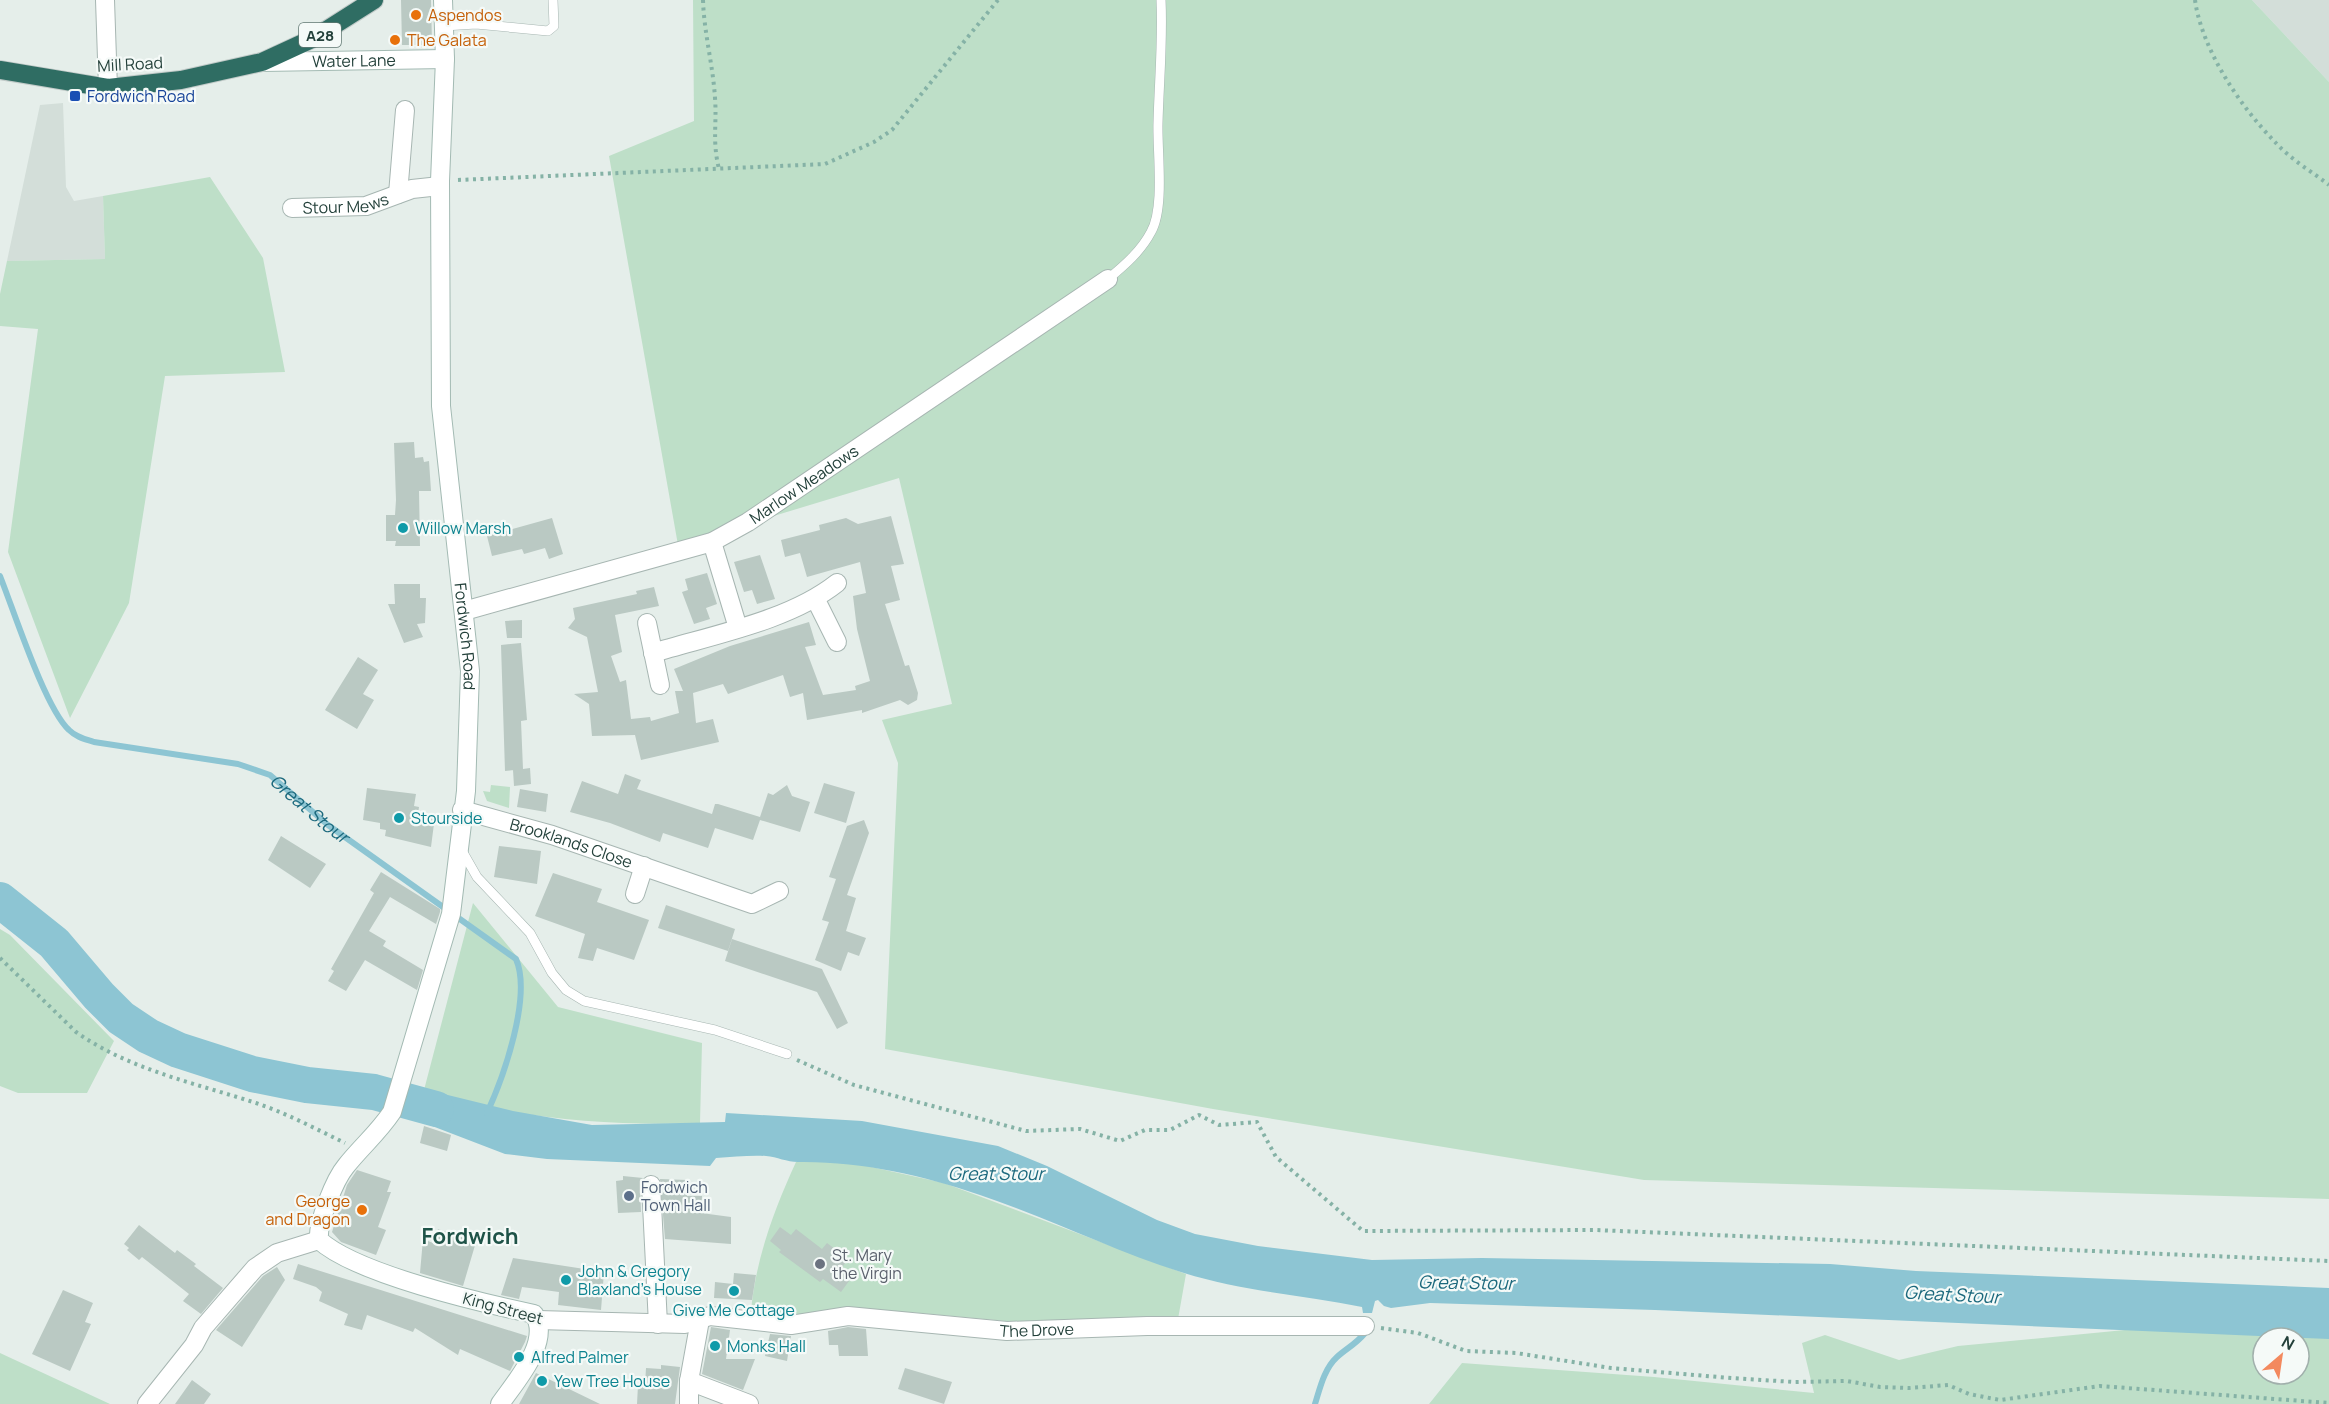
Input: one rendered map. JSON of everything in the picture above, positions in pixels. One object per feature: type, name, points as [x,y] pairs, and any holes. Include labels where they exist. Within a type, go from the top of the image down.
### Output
[{"type":"highway","name":"A28","points":[[262,62],[314,38],[374,0]]},
{"type":"highway","name":"Mill Road","points":[[0,70],[108,88],[181,80],[262,62]]},
{"type":"street","points":[[105,0],[108,88]]},
{"type":"street","name":"Fordwich Road","points":[[319,1240],[317,1227],[345,1167],[379,1132],[392,1112],[403,1079],[451,914],[466,791],[470,670],[441,406],[440,183],[445,59],[443,0]]},
{"type":"street","name":"Water Lane","points":[[262,62],[445,59]]},
{"type":"street","name":"Stour Mews","points":[[398,194],[405,110]]},
{"type":"street","name":"Stour Mews","points":[[292,208],[366,206],[398,194],[440,183]]},
{"type":"street","name":"Marlow Meadows","points":[[464,611],[712,542],[748,522],[1108,279]]},
{"type":"street","points":[[712,542],[738,628]]},
{"type":"street","points":[[653,653],[738,628],[816,600],[837,583]]},
{"type":"street","points":[[816,600],[837,642]]},
{"type":"street","points":[[646,623],[660,685]]},
{"type":"street","name":"Brooklands Close","points":[[462,810],[552,835],[752,904],[779,891]]},
{"type":"street","name":"Brooklands Close","points":[[635,894],[644,866]]},
{"type":"street","points":[[651,1185],[658,1324]]},
{"type":"street","points":[[147,1404],[194,1345],[203,1328],[255,1268],[277,1253],[319,1240]]},
{"type":"street","name":"King Street","points":[[319,1240],[330,1250],[377,1270],[478,1303],[534,1314],[538,1320],[685,1324],[705,1318]]},
{"type":"street","name":"The Drove","points":[[705,1318],[791,1325],[848,1316],[1007,1331],[1147,1326],[1365,1326]]},
{"type":"street","points":[[688,1404],[689,1381],[705,1318]]},
{"type":"street","points":[[500,1404],[536,1346],[540,1328],[538,1320]]},
{"type":"street","points":[[689,1381],[749,1404]]},
{"type":"lane","points":[[444,26],[476,24],[548,31],[554,26],[553,0]]},
{"type":"lane","points":[[1108,279],[1131,260],[1152,230],[1159,191],[1158,124],[1163,40],[1161,0]]},
{"type":"lane","points":[[459,846],[477,877],[530,933],[552,972],[566,990],[584,1001],[715,1030],[787,1054]]},
{"type":"path","points":[[703,0],[704,35],[715,100],[713,142],[719,169]]},
{"type":"path","points":[[440,183],[825,164],[874,142],[892,130],[998,0]]},
{"type":"path","points":[[2195,0],[2197,17],[2224,78],[2275,143],[2329,185]]},
{"type":"path","points":[[0,958],[76,1032],[90,1042],[113,1054],[195,1085],[258,1104],[362,1151]]},
{"type":"path","points":[[787,1054],[854,1085],[1026,1131],[1080,1130],[1120,1141],[1145,1130],[1170,1130],[1199,1115],[1219,1125],[1257,1122],[1276,1157],[1363,1230],[1596,1230],[2329,1261]]},
{"type":"path","points":[[1365,1326],[1418,1333],[1466,1351],[1516,1353],[1611,1368],[1731,1378],[1847,1381],[1880,1387],[1909,1388],[1948,1385],[1969,1394],[2000,1400],[2100,1386],[2329,1403]]},
{"type":"shaded area","points":[[2252,0],[2329,0],[2329,82]]},
{"type":"shaded area","points":[[63,103],[66,187],[74,201],[103,196],[105,259],[7,261],[40,105]]},
{"type":"green space","points":[[693,0],[2252,0],[2329,82],[2329,1199],[1644,1180],[1213,1109],[885,1049],[898,763],[882,720],[952,704],[899,478],[678,545],[609,156],[694,121]]},
{"type":"green space","points":[[210,177],[263,258],[285,372],[165,376],[129,603],[70,718],[8,552],[38,329],[0,326],[0,294],[7,261],[105,259],[103,196]]},
{"type":"green space","points":[[491,785],[510,787],[509,808],[487,801],[483,791],[490,792]]},
{"type":"green space","points":[[473,903],[558,1007],[702,1043],[700,1123],[595,1122],[526,1114],[458,1100],[424,1090]]},
{"type":"green space","points":[[0,929],[10,935],[114,1041],[87,1093],[18,1093],[0,1086]]},
{"type":"green space","points":[[811,1160],[858,1164],[944,1183],[1186,1274],[1178,1319],[1016,1322],[909,1312],[847,1312],[791,1319],[751,1311],[757,1272],[780,1198],[796,1162]]},
{"type":"green space","points":[[2166,1326],[2251,1330],[2251,1386],[2311,1386],[2311,1332],[2329,1333],[2329,1404],[1429,1404],[1462,1363],[1654,1377],[1814,1393],[1802,1343],[1825,1335],[1899,1360],[1958,1346]]},
{"type":"green space","points":[[0,1353],[110,1404],[0,1404]]},
{"type":"water","name":"Great Stour","points":[[411,1086],[513,1111],[592,1125],[725,1122],[726,1113],[862,1121],[998,1146],[1047,1166],[1157,1220],[1195,1234],[1258,1246],[1372,1260],[1482,1258],[1830,1264],[1916,1271],[2329,1288],[2329,1339],[2311,1338],[2311,1326],[2251,1326],[2251,1336],[1655,1310],[1430,1303],[1391,1308],[1384,1306],[1378,1300],[1375,1301],[1372,1313],[1363,1313],[1362,1307],[1250,1289],[1184,1273],[980,1195],[936,1181],[890,1171],[844,1164],[794,1162],[766,1156],[716,1158],[710,1166],[547,1159],[505,1154],[406,1116],[397,1107],[403,1088]]},
{"type":"building","name":"Aspendos","points":[[401,0],[431,0],[432,45],[402,45]]},
{"type":"building","points":[[414,442],[415,458],[423,457],[424,462],[429,461],[431,491],[419,491],[420,546],[395,546],[396,541],[386,541],[386,515],[395,515],[394,443]]},
{"type":"building","points":[[891,516],[904,564],[891,566],[900,600],[885,604],[905,666],[909,665],[918,693],[917,700],[908,705],[900,700],[862,713],[862,710],[807,720],[803,693],[790,697],[783,675],[728,694],[723,684],[693,693],[696,723],[713,719],[719,742],[641,760],[635,735],[592,736],[589,704],[574,694],[598,692],[587,637],[568,628],[575,619],[573,608],[637,594],[636,591],[654,587],[659,606],[615,615],[622,652],[611,656],[620,682],[626,680],[631,719],[650,717],[651,721],[679,713],[675,691],[683,691],[674,669],[730,646],[809,622],[816,645],[805,647],[823,695],[856,690],[855,686],[870,681],[857,629],[853,596],[866,593],[860,562],[807,577],[800,553],[785,557],[781,540],[820,530],[819,525],[846,518],[858,524]]},
{"type":"building","points":[[552,518],[563,554],[549,559],[545,548],[524,554],[522,549],[492,556],[487,536]]},
{"type":"building","points":[[760,555],[775,599],[757,604],[752,590],[744,592],[734,562]]},
{"type":"building","points":[[707,573],[717,604],[706,608],[710,619],[694,624],[682,592],[688,590],[685,579]]},
{"type":"building","points":[[394,584],[420,584],[420,598],[426,598],[425,623],[417,624],[423,637],[404,643],[388,604],[395,604]]},
{"type":"building","points":[[522,620],[522,638],[507,638],[505,621]]},
{"type":"building","points":[[521,643],[527,720],[521,721],[523,769],[530,768],[531,784],[514,786],[513,770],[505,771],[501,645]]},
{"type":"building","points":[[358,657],[378,670],[363,694],[374,700],[357,729],[325,710]]},
{"type":"building","points":[[625,774],[641,780],[637,789],[712,814],[715,804],[718,804],[760,817],[768,793],[773,795],[787,785],[792,796],[810,802],[800,832],[760,820],[753,840],[715,828],[708,848],[663,833],[660,842],[610,823],[570,812],[582,781],[618,794]]},
{"type":"building","points":[[824,783],[855,792],[846,823],[814,813]]},
{"type":"building","name":"Stourside","points":[[367,788],[416,794],[414,806],[419,807],[418,814],[435,816],[431,847],[385,836],[386,830],[380,829],[380,823],[363,820]]},
{"type":"building","points":[[520,789],[548,794],[546,812],[517,807]]},
{"type":"building","points":[[864,820],[869,833],[847,895],[856,898],[846,931],[866,938],[859,956],[848,952],[841,971],[815,960],[829,922],[822,920],[836,879],[829,877],[847,826]]},
{"type":"building","points":[[281,836],[326,864],[310,888],[268,860]]},
{"type":"building","points":[[499,846],[541,851],[537,884],[494,877]]},
{"type":"building","points":[[381,872],[440,909],[436,924],[390,897],[369,931],[386,941],[383,946],[423,970],[417,990],[365,960],[346,991],[328,981],[334,971],[331,969],[374,893],[370,890]]},
{"type":"building","points":[[553,873],[602,889],[597,902],[649,920],[634,960],[597,948],[593,961],[578,958],[585,934],[535,916]]},
{"type":"building","points":[[666,905],[735,929],[728,951],[658,928]]},
{"type":"building","points":[[732,939],[822,969],[848,1023],[837,1029],[817,992],[725,961]]},
{"type":"building","points":[[424,1126],[451,1135],[447,1151],[420,1143]]},
{"type":"building","name":"George and Dragon","points":[[357,1170],[391,1181],[387,1192],[391,1192],[378,1227],[386,1230],[376,1255],[341,1242],[332,1232],[347,1185]]},
{"type":"building","name":"Fordwich Town Hall","points":[[623,1176],[643,1178],[640,1186],[641,1212],[618,1213],[616,1181],[623,1180]]},
{"type":"building","points":[[660,1179],[687,1180],[687,1196],[702,1196],[701,1213],[731,1217],[731,1244],[665,1239]]},
{"type":"building","points":[[139,1225],[175,1253],[177,1250],[196,1264],[194,1266],[223,1288],[201,1314],[183,1301],[189,1294],[142,1257],[139,1260],[127,1250],[129,1248],[124,1244]]},
{"type":"building","name":"St. Mary the Virgin","points":[[780,1227],[791,1235],[796,1229],[822,1249],[827,1243],[848,1259],[841,1269],[852,1277],[841,1292],[823,1279],[820,1282],[779,1252],[781,1250],[770,1241]]},
{"type":"building","points":[[438,1229],[476,1242],[463,1286],[420,1273],[423,1239],[433,1243]]},
{"type":"building","name":"John & Gregory Blaxland's House","points":[[513,1258],[604,1272],[601,1310],[558,1305],[559,1292],[522,1287],[519,1299],[501,1295]]},
{"type":"building","points":[[298,1264],[527,1336],[510,1371],[460,1349],[458,1355],[415,1328],[413,1332],[367,1315],[362,1330],[344,1325],[348,1314],[319,1301],[322,1292],[316,1287],[293,1279]]},
{"type":"building","points":[[277,1267],[285,1280],[242,1347],[216,1330],[263,1276]]},
{"type":"building","name":"Give Me Cottage","points":[[734,1273],[756,1275],[752,1300],[714,1298],[715,1282],[733,1284]]},
{"type":"building","points":[[63,1290],[93,1303],[85,1322],[91,1324],[70,1371],[32,1354]]},
{"type":"building","points":[[711,1327],[730,1330],[726,1359],[755,1359],[743,1390],[702,1374]]},
{"type":"building","points":[[848,1327],[866,1329],[868,1356],[839,1356],[838,1345],[829,1345],[828,1331]]},
{"type":"building","points":[[770,1334],[791,1336],[787,1361],[765,1356]]},
{"type":"building","points":[[661,1365],[680,1367],[675,1404],[637,1404],[638,1385],[645,1385],[646,1368],[661,1369]]},
{"type":"building","points":[[905,1368],[952,1382],[944,1404],[898,1389]]},
{"type":"building","name":"Yew Tree House","points":[[536,1373],[600,1404],[519,1404]]},
{"type":"building","points":[[192,1380],[211,1394],[204,1404],[175,1404]]},
{"type":"waterway","name":"Great Stour","points":[[0,576],[40,681],[60,719],[69,730],[81,738],[94,742],[238,764],[270,775],[328,825],[516,959],[521,993],[514,1036],[501,1079],[487,1113]]},
{"type":"waterway","name":"Great Stour","points":[[0,900],[54,943],[121,1018],[148,1036],[178,1050],[252,1074],[307,1085],[374,1092],[436,1109]]},
{"type":"waterway","points":[[1315,1404],[1329,1367],[1365,1333]]},
{"type":"place","name":"Aspendos","points":[[416,15]]},
{"type":"place","name":"The Galata","points":[[395,40]]},
{"type":"place","name":"Fordwich Road","points":[[75,96]]},
{"type":"place","name":"Willow Marsh","points":[[403,528]]},
{"type":"place","name":"Stourside","points":[[399,818]]},
{"type":"place","name":"Fordwich Town Hall","points":[[629,1196]]},
{"type":"place","name":"George and Dragon","points":[[362,1210]]},
{"type":"place","name":"St. Mary the Virgin","points":[[820,1264]]},
{"type":"place","name":"John & Gregory Blaxland's House","points":[[566,1280]]},
{"type":"place","name":"Give Me Cottage","points":[[734,1291]]},
{"type":"place","name":"Monks Hall","points":[[715,1346]]},
{"type":"place","name":"Alfred Palmer","points":[[519,1357]]},
{"type":"place","name":"Yew Tree House","points":[[542,1381]]},
{"type":"district","name":"Fordwich","points":[[470,1236]]}]
